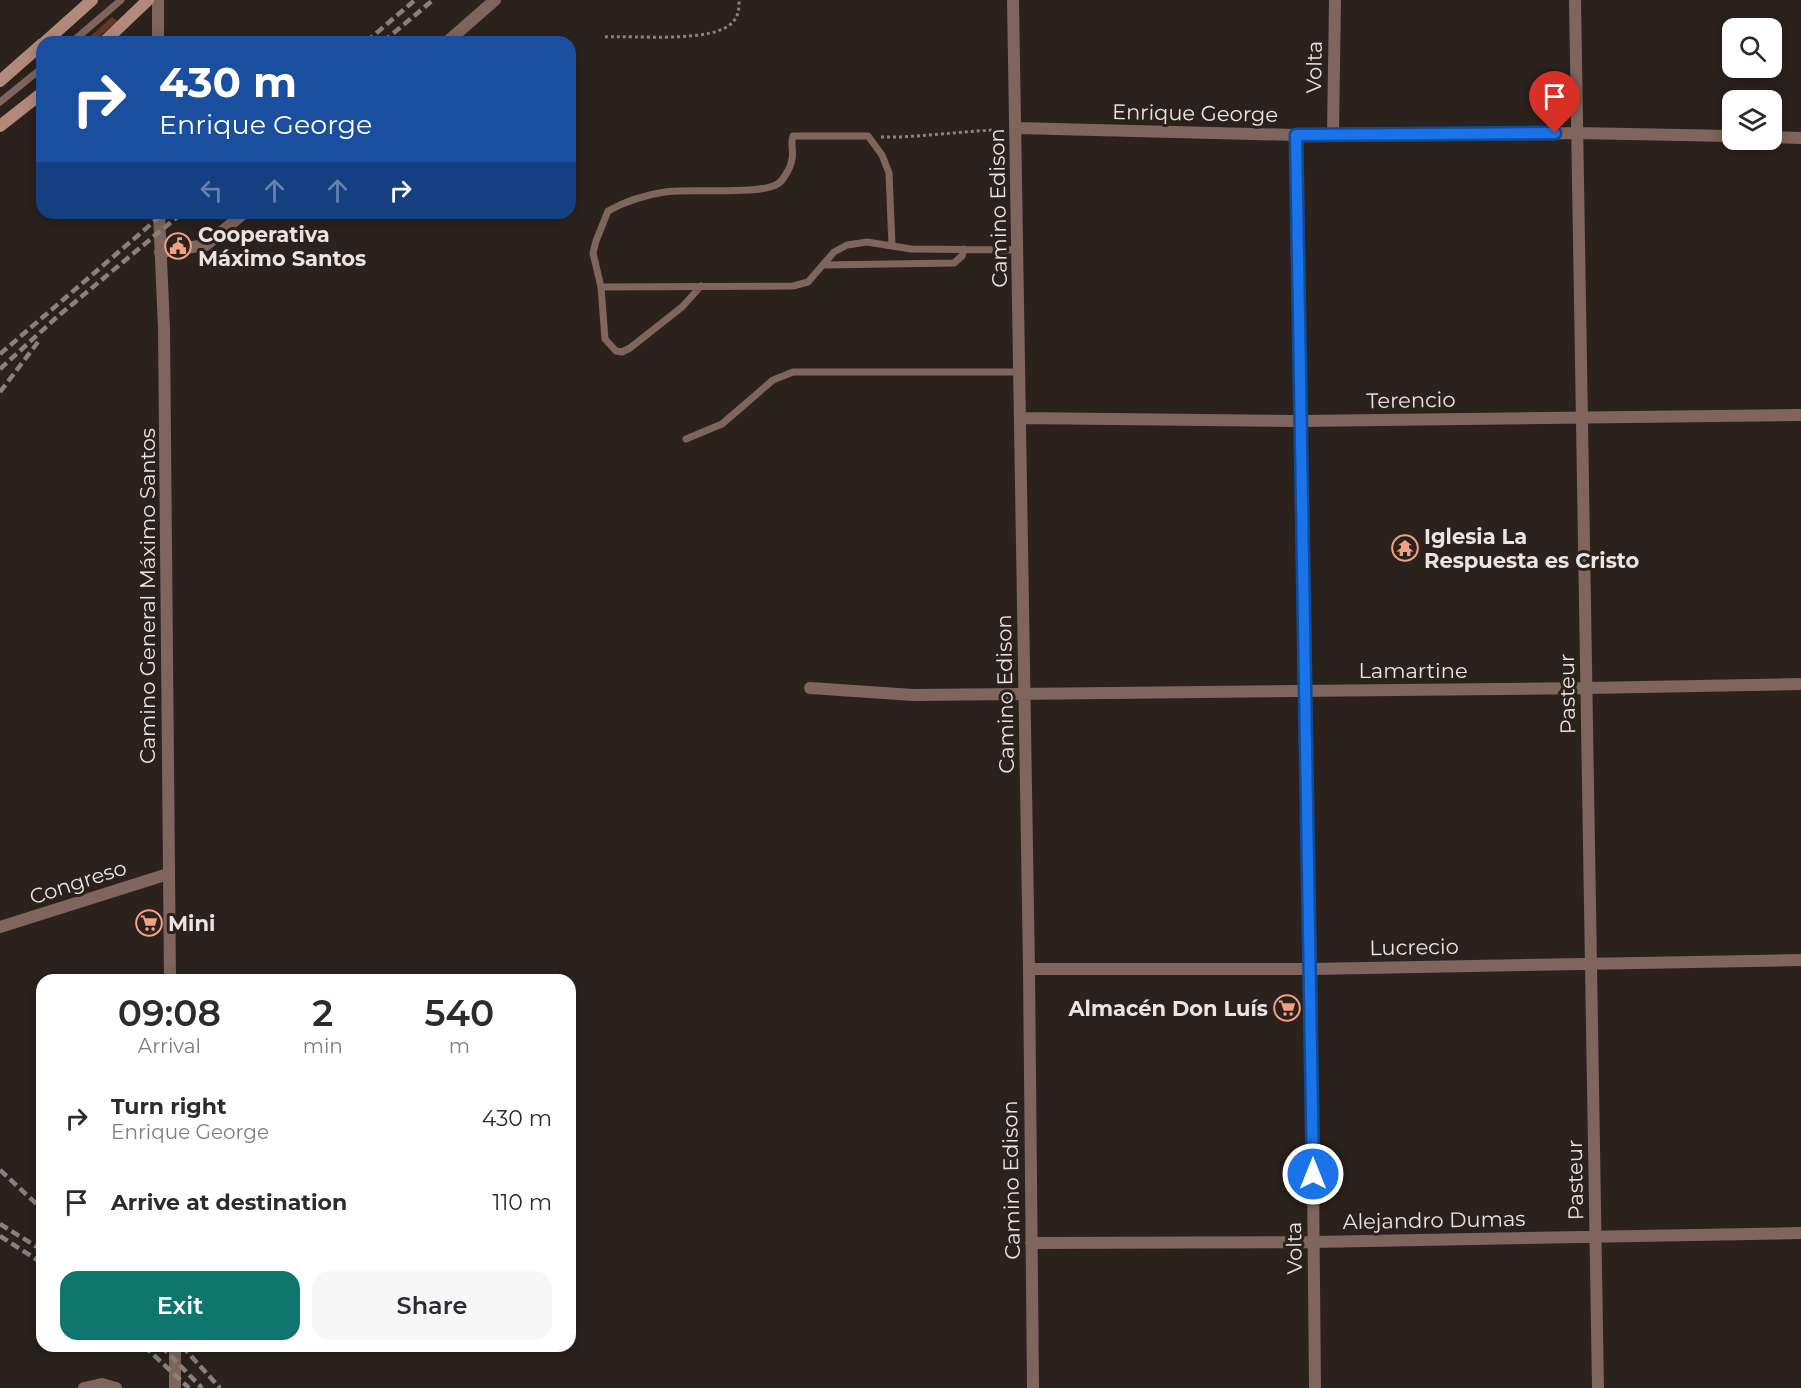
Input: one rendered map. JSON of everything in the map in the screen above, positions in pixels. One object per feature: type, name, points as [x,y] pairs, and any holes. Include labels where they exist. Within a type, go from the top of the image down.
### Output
[{"type":"main road","points":[[51,36],[92,0]]},
{"type":"main road","points":[[110,36],[148,0]]},
{"type":"main road","points":[[0,81],[36,49]]},
{"type":"main road","points":[[0,126],[36,98]]},
{"type":"street","points":[[158,0],[158,36]]},
{"type":"street","points":[[454,36],[495,0]]},
{"type":"street","name":"Camino Edison","points":[[1013,0],[1029,969],[1033,1388]]},
{"type":"street","name":"Volta","points":[[1333,134],[1335,0]]},
{"type":"street","name":"Pasteur","points":[[1575,0],[1599,1388]]},
{"type":"street","name":"Enrique George","points":[[1016,128],[1296,135],[1577,133],[1722,136]]},
{"type":"street","name":"Volta","points":[[1296,135],[1299,421],[1311,969],[1315,1388]]},
{"type":"street","points":[[1782,137],[1801,138]]},
{"type":"street","name":"Camino General Máximo Santos","points":[[159,219],[164,328],[170,974]]},
{"type":"street","points":[[160,252],[206,244],[237,219]]},
{"type":"street","name":"Terencio","points":[[1021,418],[1299,421],[1801,415]]},
{"type":"street","name":"Lamartine","points":[[810,688],[913,695],[1801,684]]},
{"type":"street","name":"Congreso","points":[[0,927],[168,874]]},
{"type":"street","name":"Lucrecio","points":[[1029,969],[1311,969],[1591,962],[1801,960]]},
{"type":"street","name":"Alejandro Dumas","points":[[1031,1243],[1314,1242],[1801,1233]]},
{"type":"street","points":[[175,1352],[175,1388]]},
{"type":"street","points":[[84,1388],[102,1384],[116,1388]]},
{"type":"lane","points":[[79,36],[121,0]]},
{"type":"lane","points":[[0,102],[36,73]]},
{"type":"lane","points":[[701,286],[682,307],[622,352],[616,351],[605,339],[601,287],[593,253],[608,211],[638,197],[667,191],[763,189],[779,184],[793,158],[793,136],[868,136],[882,155],[889,173],[892,246]]},
{"type":"lane","points":[[601,287],[793,286],[808,282],[834,252],[847,246],[867,243],[911,249],[1018,250]]},
{"type":"lane","points":[[822,265],[954,263],[962,256],[964,249]]},
{"type":"lane","points":[[686,439],[722,424],[773,380],[793,372],[1020,372]]},
{"type":"path","points":[[605,37],[661,38],[702,35],[732,23],[739,12],[739,0]]},
{"type":"path","points":[[868,136],[903,138],[1016,128]]},
{"type":"shaded area","points":[[112,17],[117,21],[100,36],[91,36]]},
{"type":"railway","points":[[373,36],[415,0]]},
{"type":"railway","points":[[390,36],[433,0]]},
{"type":"railway","points":[[0,354],[157,219]]},
{"type":"railway","points":[[0,369],[57,317],[175,219]]},
{"type":"railway","points":[[0,392],[38,342]]},
{"type":"railway","points":[[0,1170],[36,1203]]},
{"type":"railway","points":[[0,1224],[36,1246]]},
{"type":"railway","points":[[0,1236],[36,1259]]},
{"type":"railway","points":[[150,1352],[189,1388]]},
{"type":"railway","points":[[167,1352],[202,1388]]},
{"type":"railway","points":[[187,1352],[220,1388]]},
{"type":"place","name":"Cooperativa Máximo Santos","points":[[178,246]]},
{"type":"place","name":"Iglesia La Respuesta es Cristo","points":[[1405,548]]},
{"type":"place","name":"Mini","points":[[149,923]]},
{"type":"place","name":"Almacén Don Luís","points":[[1287,1008]]},
{"type":"route","points":[[1313,1174],[1296,135],[1555,133]]}]
